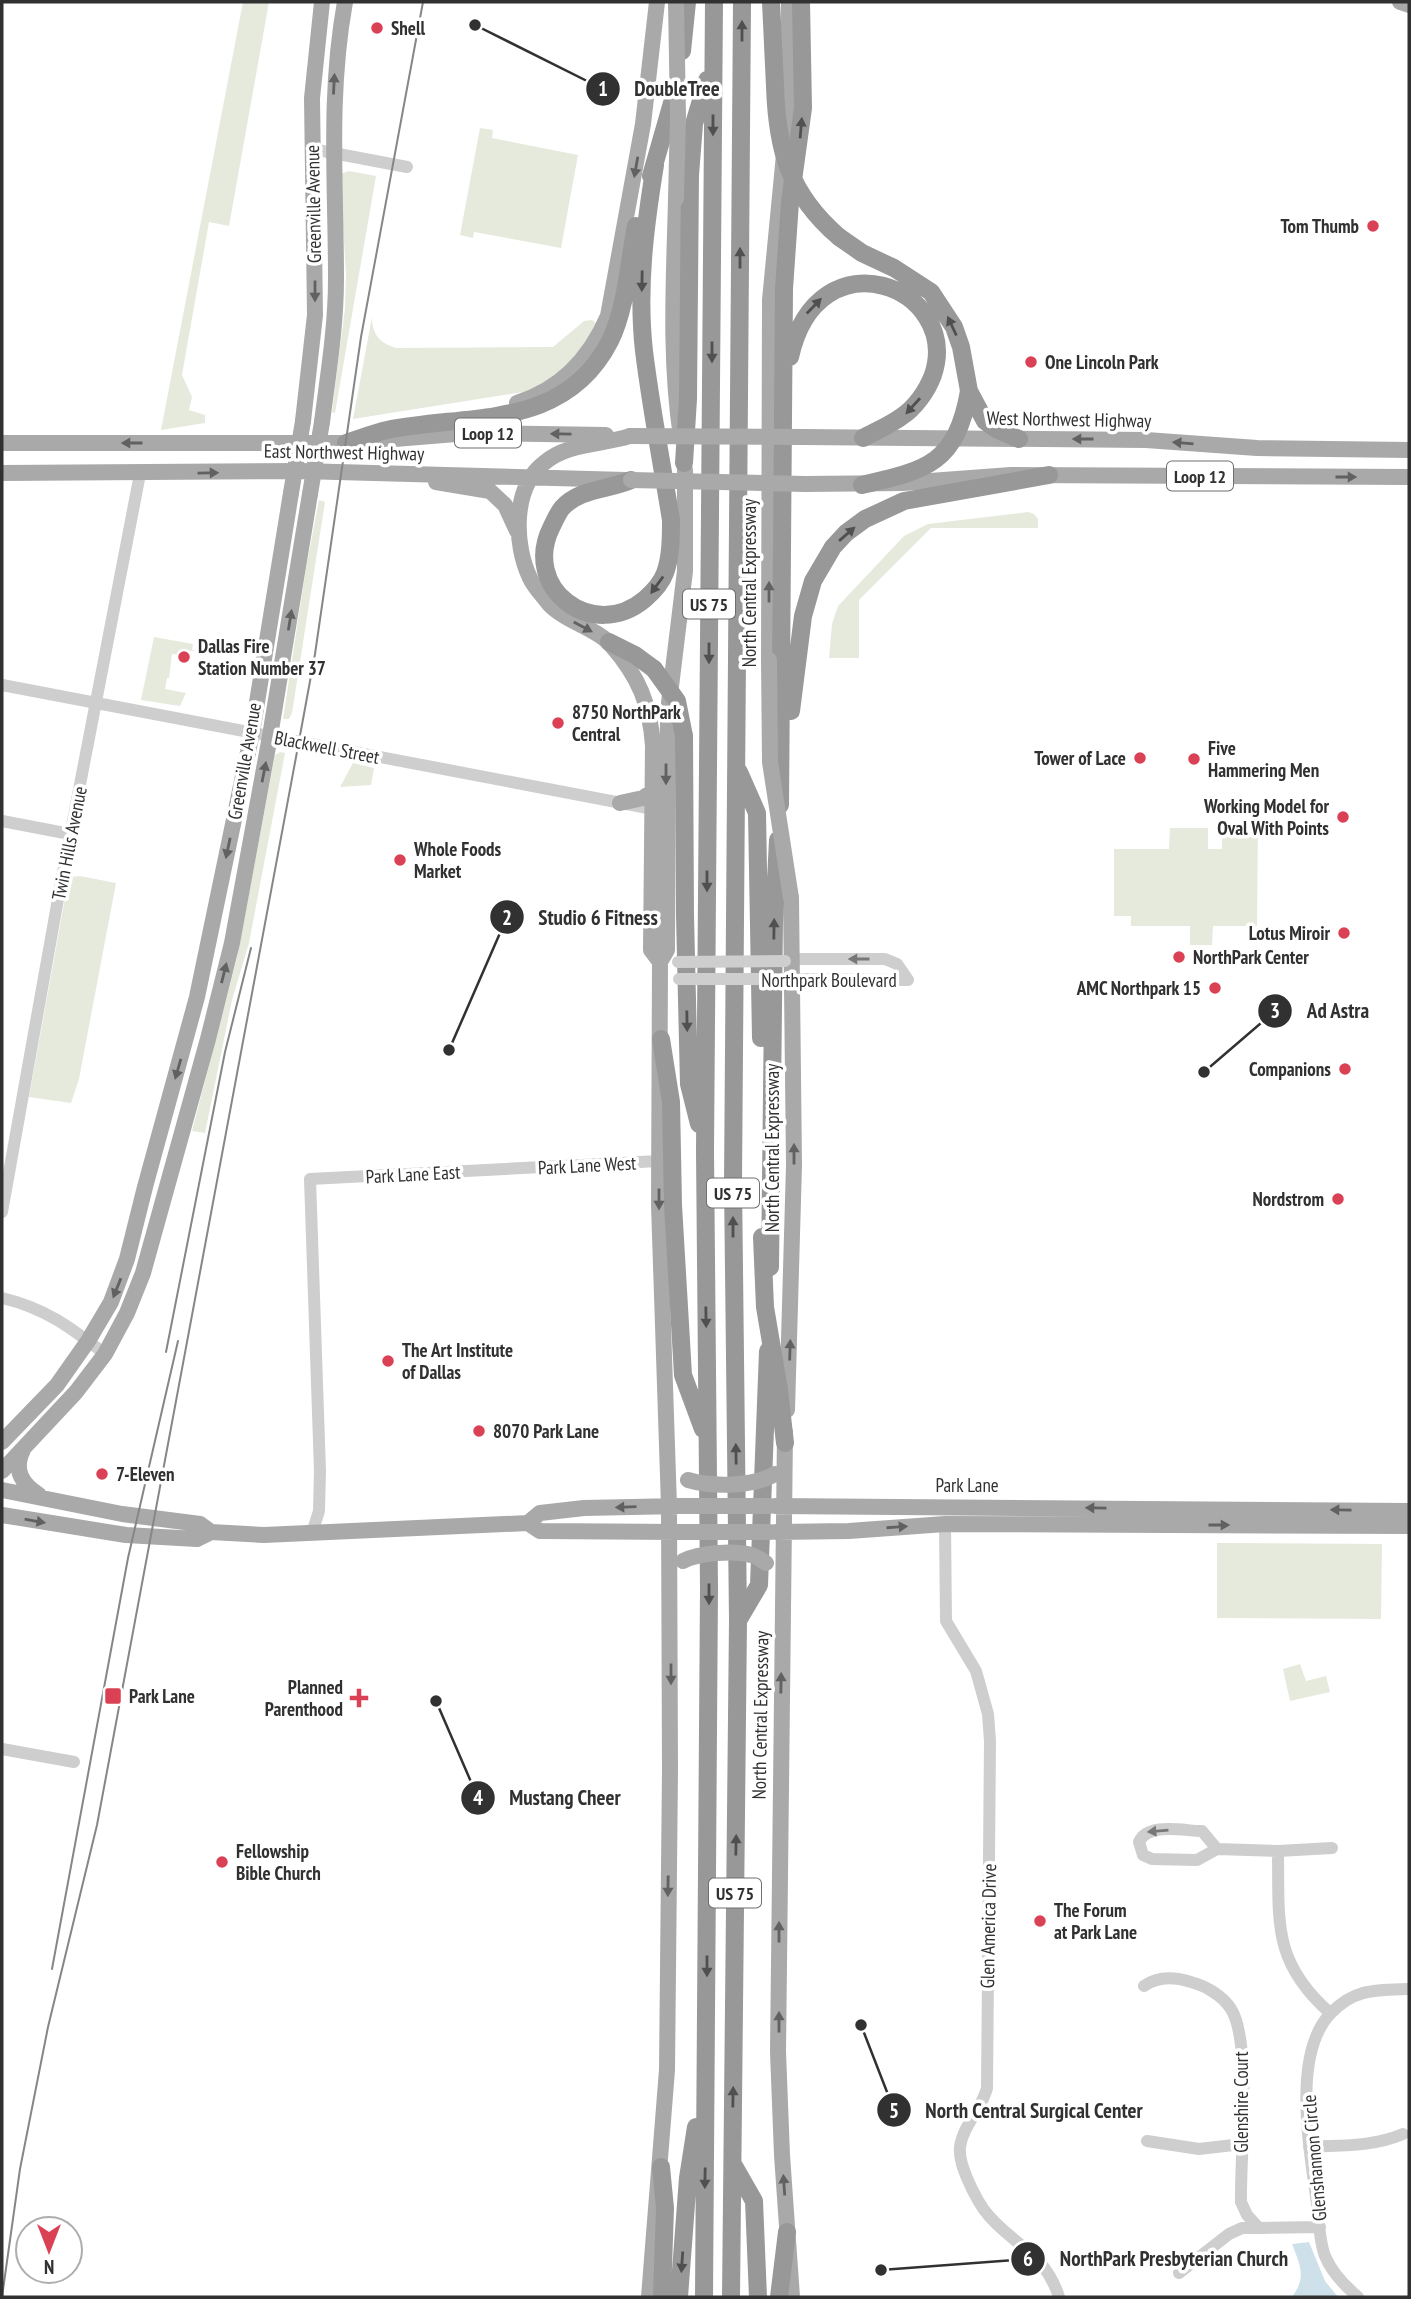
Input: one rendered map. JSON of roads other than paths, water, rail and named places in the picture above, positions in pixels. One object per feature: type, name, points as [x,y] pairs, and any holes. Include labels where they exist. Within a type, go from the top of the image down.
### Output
[{"type":"highway","points":[[346,443],[386,430],[518,413],[550,401],[576,384],[596,363],[610,340],[619,314],[639,212],[677,84],[687,2]]},
{"type":"highway","name":"North Central Expressway","points":[[704,2297],[709,1601],[705,1151],[714,2]]},
{"type":"highway","name":"North Central Expressway","points":[[732,2297],[738,1620],[733,1268],[742,2]]},
{"type":"highway","points":[[771,2],[776,125],[783,156],[800,192],[818,219],[839,237],[931,292],[954,327],[961,347],[969,391],[985,421],[1019,439]]},
{"type":"highway","points":[[738,1620],[759,1585],[771,1240],[774,921],[781,784],[783,335],[786,252],[803,108],[802,2]]},
{"type":"highway","points":[[684,463],[688,400],[690,176],[694,124],[714,57]]},
{"type":"highway","points":[[631,480],[615,487],[586,492],[576,498],[563,507],[546,537],[542,555],[546,576],[572,606],[591,615],[612,615],[634,608],[655,591],[665,574],[671,543],[671,520],[644,350],[642,312],[646,225],[655,164]]},
{"type":"highway","points":[[784,416],[789,361],[795,335],[803,318],[830,292],[848,285],[870,283],[887,286],[914,303],[926,317],[937,351],[935,367],[929,385],[903,417],[863,438]]},
{"type":"highway","points":[[862,485],[912,474],[940,456],[953,439],[966,410],[969,391]]},
{"type":"highway","points":[[781,784],[803,616],[813,581],[833,547],[865,519],[904,501],[1049,475]]},
{"type":"highway","points":[[609,642],[635,655],[654,669],[673,694],[682,718],[689,1084],[705,1151]]},
{"type":"highway","points":[[736,766],[757,813],[765,1307],[785,1443]]},
{"type":"highway","points":[[661,1040],[670,1102],[683,1375],[708,1443]]},
{"type":"highway","points":[[679,2297],[688,2178],[706,2061]]},
{"type":"highway","points":[[733,2165],[754,2201],[758,2297]]},
{"type":"highway","points":[[661,2167],[665,2208],[662,2297]]},
{"type":"highway","points":[[779,2297],[787,2232]]},
{"type":"main road","name":"Greenville Avenue","points":[[2,1442],[57,1385],[111,1302],[121,1278],[188,1034],[252,733],[303,421],[316,315],[312,98],[322,2]]},
{"type":"main road","name":"Greenville Avenue","points":[[2,1471],[76,1392],[105,1354],[127,1313],[143,1273],[166,1193],[232,943],[270,736],[322,422],[335,302],[332,153],[335,69],[345,2]]},
{"type":"main road","points":[[386,430],[420,418],[507,406],[535,397],[559,383],[598,339],[612,301],[637,164],[657,2]]},
{"type":"main road","points":[[649,2297],[667,2070],[670,1576],[675,1506],[667,1463],[663,1393],[659,1161],[660,969],[667,950],[668,711],[685,571],[684,463],[674,391],[672,349],[678,116],[676,2]]},
{"type":"main road","name":"North Central Expressway","points":[[789,2],[788,113],[770,300],[769,660],[771,771],[791,898],[789,979],[794,1165],[790,1357],[778,1506],[783,1582],[778,2052],[792,2297]]},
{"type":"main road","points":[[1400,2],[1409,5]]},
{"type":"main road","name":"East Northwest Highway","points":[[2,443],[346,443],[468,433],[728,437]]},
{"type":"main road","points":[[630,436],[607,443],[573,448],[543,463],[533,476],[520,508],[520,536],[523,558],[531,580],[550,605],[571,621],[609,642],[640,685],[646,701],[651,719],[653,791],[651,950],[660,969]]},
{"type":"main road","name":"West Northwest Highway","points":[[728,437],[1146,440],[1269,449],[1409,450]]},
{"type":"main road","name":"East Northwest Highway","points":[[2,473],[301,471],[862,485]]},
{"type":"main road","points":[[404,474],[490,491],[505,505],[520,536]]},
{"type":"main road","name":"Loop 12","points":[[862,485],[981,476],[1049,475],[1409,477]]},
{"type":"main road","points":[[620,803],[643,798],[653,791]]},
{"type":"main road","points":[[223,873],[232,892],[225,937],[232,943]]},
{"type":"main road","points":[[188,1034],[208,1039]]},
{"type":"main road","points":[[145,1187],[166,1193]]},
{"type":"main road","points":[[28,1443],[21,1455],[18,1471],[23,1482],[44,1499]]},
{"type":"main road","points":[[667,1463],[679,1476],[699,1483],[758,1483],[780,1470]]},
{"type":"main road","name":"Park Lane","points":[[2,1490],[122,1514],[200,1524],[211,1532]]},
{"type":"main road","name":"Park Lane","points":[[528,1523],[540,1513],[584,1508],[675,1506],[1000,1506],[1409,1511]]},
{"type":"main road","points":[[945,1524],[949,1517],[957,1514],[978,1514],[996,1510],[1000,1506]]},
{"type":"main road","points":[[1151,1508],[1151,1525]]},
{"type":"main road","name":"Park Lane","points":[[2,1514],[126,1535],[197,1539],[211,1532],[264,1535],[528,1523],[540,1531],[674,1532],[849,1531],[945,1524],[1409,1526]]},
{"type":"main road","points":[[670,1576],[683,1561],[701,1554],[746,1554],[766,1563],[783,1582]]},
{"type":"street","points":[[312,149],[407,167]]},
{"type":"street","name":"Twin Hills Avenue","points":[[2,1212],[70,834],[140,474]]},
{"type":"street","name":"Blackwell Street","points":[[2,685],[653,809]]},
{"type":"street","points":[[2,821],[70,834]]},
{"type":"street","name":"Northpark Boulevard","points":[[885,959],[897,964],[908,980],[679,979],[660,969],[678,962],[885,959]]},
{"type":"street","name":"Park Lane West","points":[[515,1168],[659,1161]]},
{"type":"street","name":"Park Lane East","points":[[312,1533],[319,1511],[320,1471],[310,1179],[515,1168]]},
{"type":"street","points":[[2,1298],[44,1312],[105,1354]]},
{"type":"street","name":"Glen America Drive","points":[[945,1524],[946,1621],[976,1671],[988,1714],[990,1741],[987,2081],[982,2104],[961,2140],[961,2160],[972,2189],[985,2211],[1038,2260],[1059,2297]]},
{"type":"street","points":[[2,1749],[74,1762]]},
{"type":"street","points":[[1217,1849],[1202,1831],[1153,1830],[1144,1833],[1139,1842],[1143,1855],[1152,1859],[1197,1860],[1217,1849],[1278,1851],[1332,1848]]},
{"type":"street","points":[[1278,1851],[1279,1920],[1285,1955],[1308,1994],[1330,2013]]},
{"type":"street","name":"Glenshire Court","points":[[1144,1986],[1159,1979],[1175,1978],[1194,1982],[1213,1992],[1230,2007],[1238,2024],[1243,2050],[1241,2202],[1247,2215],[1259,2228]]},
{"type":"street","name":"Glenshannon Circle","points":[[1358,2297],[1334,2273],[1325,2255],[1309,2147],[1308,2063],[1319,2029],[1330,2013],[1346,2000],[1363,1991],[1409,1989]]},
{"type":"street","points":[[1309,2147],[1364,2146],[1403,2134]]},
{"type":"street","points":[[1147,2141],[1199,2149],[1242,2144]]},
{"type":"street","points":[[1179,2273],[1229,2234],[1242,2228],[1320,2227]]},
{"type":"water","points":[[1309,2242],[1325,2281],[1338,2297],[1292,2297],[1297,2290],[1301,2271],[1292,2244]]},
{"type":"tram line","points":[[2,2297],[20,2169],[48,2027],[97,1825],[315,654],[361,337],[423,2]]},
{"type":"tram line","points":[[166,1352],[225,1052],[251,948]]},
{"type":"tram line","points":[[52,1969],[128,1558],[178,1341]]},
{"type":"place","name":"DoubleTree","points":[[475,25]]},
{"type":"place","name":"Shell","points":[[377,28]]},
{"type":"place","name":"Tom Thumb","points":[[1373,226]]},
{"type":"place","name":"One Lincoln Park","points":[[1031,362]]},
{"type":"place","name":"Dallas Fire Station Number 37","points":[[184,657]]},
{"type":"place","name":"8750 NorthPark Central","points":[[558,723]]},
{"type":"place","name":"Tower of Lace","points":[[1140,758]]},
{"type":"place","name":"Five Hammering Men","points":[[1194,759]]},
{"type":"place","name":"Working Model for Oval With Points","points":[[1343,817]]},
{"type":"place","name":"Whole Foods Market","points":[[400,860]]},
{"type":"place","name":"Lotus Miroir","points":[[1344,933]]},
{"type":"place","name":"NorthPark Center","points":[[1179,957]]},
{"type":"place","name":"AMC Northpark 15","points":[[1215,988]]},
{"type":"place","name":"Studio 6 Fitness","points":[[449,1050]]},
{"type":"place","name":"Companions","points":[[1345,1069]]},
{"type":"place","name":"Ad Astra","points":[[1204,1072]]},
{"type":"place","name":"Nordstrom","points":[[1338,1199]]},
{"type":"place","name":"The Art Institute of Dallas","points":[[388,1361]]},
{"type":"place","name":"8070 Park Lane","points":[[479,1431]]},
{"type":"place","name":"7-Eleven","points":[[102,1474]]},
{"type":"place","name":"Park Lane","points":[[113,1696]]},
{"type":"place","name":"Planned Parenthood","points":[[359,1698]]},
{"type":"place","name":"Mustang Cheer","points":[[436,1701]]},
{"type":"place","name":"Fellowship Bible Church","points":[[222,1862]]},
{"type":"place","name":"The Forum at Park Lane","points":[[1040,1921]]},
{"type":"place","name":"North Central Surgical Center","points":[[861,2025]]},
{"type":"place","name":"NorthPark Presbyterian Church","points":[[881,2270]]}]
